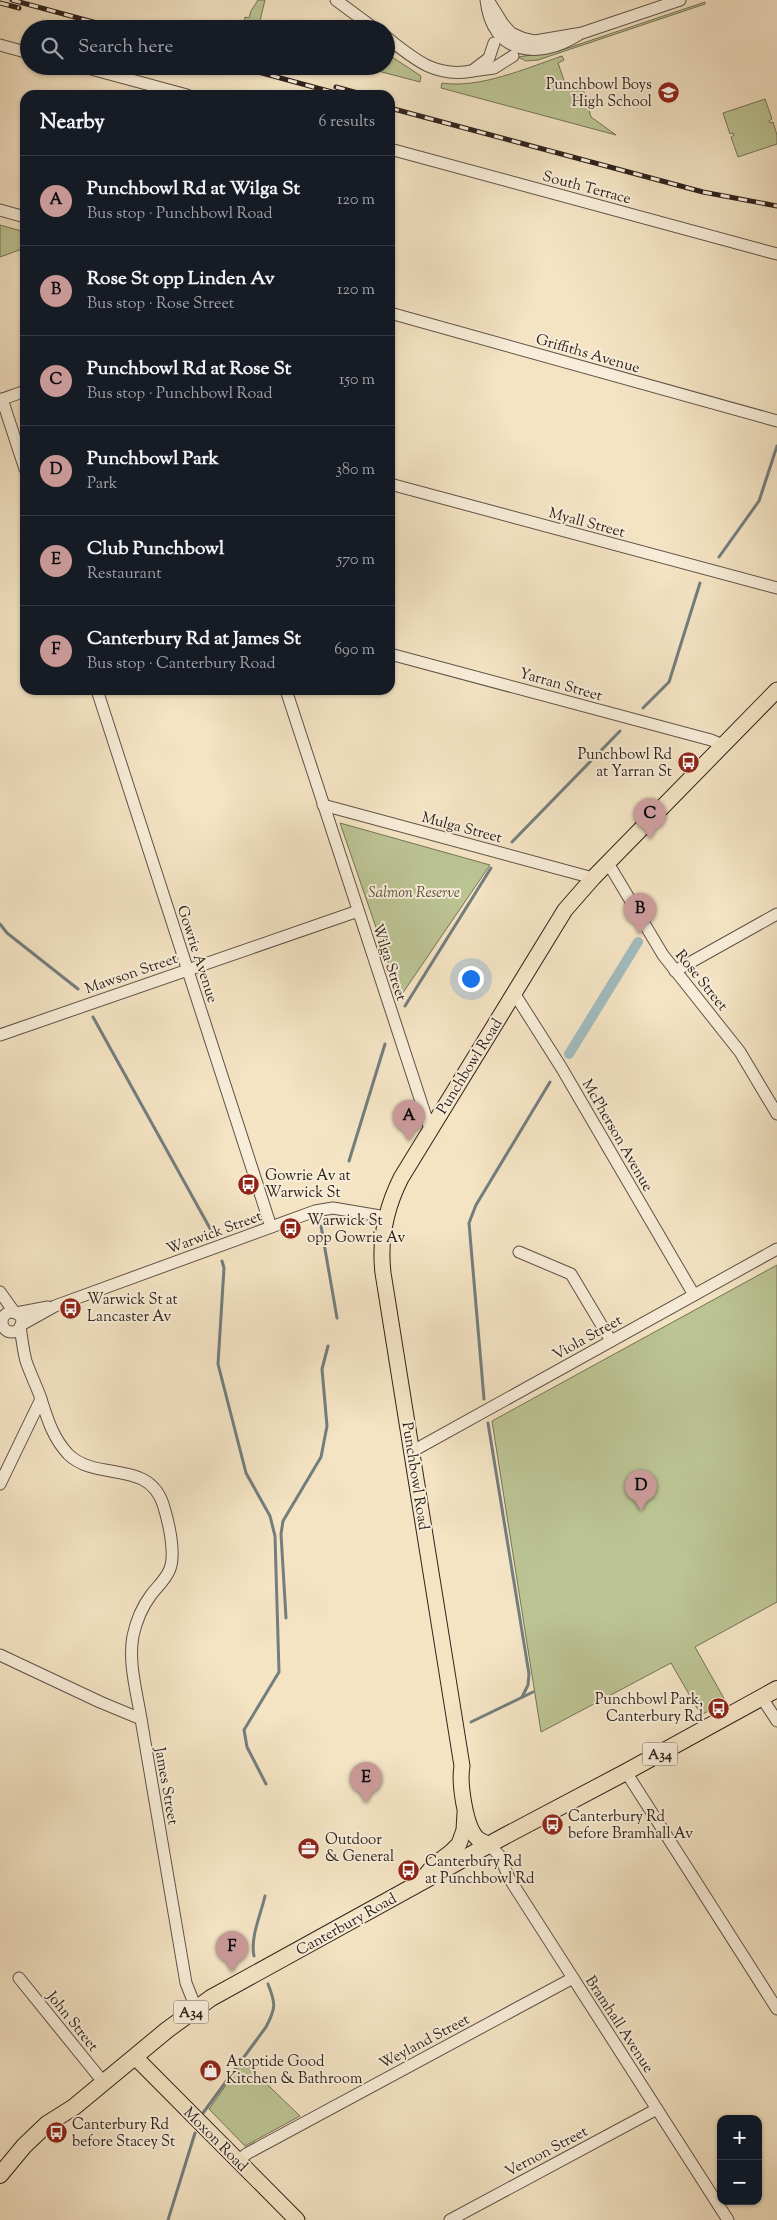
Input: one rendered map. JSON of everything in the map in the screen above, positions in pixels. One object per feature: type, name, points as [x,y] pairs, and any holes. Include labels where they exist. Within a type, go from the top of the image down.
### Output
[{"type":"highway","name":"Canterbury Road","points":[[0,2175],[24,2146],[47,2124],[74,2107],[196,2008],[232,1986],[489,1844],[626,1772],[777,1689]]},
{"type":"main road","name":"Punchbowl Road","points":[[489,1844],[477,1838],[466,1812],[460,1779],[462,1766],[383,1273],[382,1245],[386,1217],[397,1185],[565,910],[593,878],[777,690]]},
{"type":"main road","name":"Punchbowl Road","points":[[462,1766],[468,1774],[473,1804],[487,1833],[489,1844]]},
{"type":"main road","points":[[419,1883],[434,1865],[459,1844],[464,1830],[466,1812]]},
{"type":"main road","name":"Moxon Road","points":[[135,2057],[297,2220]]},
{"type":"street","points":[[336,0],[363,20]]},
{"type":"street","points":[[487,0],[487,12],[495,29],[505,40],[521,48],[539,50],[557,47],[582,33],[678,0]]},
{"type":"street","points":[[395,43],[429,68],[450,72],[472,72],[494,68],[521,48]]},
{"type":"street","points":[[472,72],[489,58],[494,43]]},
{"type":"street","points":[[0,45],[20,50]]},
{"type":"street","points":[[114,75],[169,90]]},
{"type":"street","name":"South Terrace","points":[[395,150],[777,254]]},
{"type":"street","points":[[0,210],[20,216]]},
{"type":"street","name":"Griffiths Avenue","points":[[395,314],[777,421]]},
{"type":"street","points":[[20,393],[1,400],[20,455]]},
{"type":"street","name":"Myall Street","points":[[395,485],[777,588]]},
{"type":"street","name":"Yarran Street","points":[[395,655],[558,698],[711,740],[723,745]]},
{"type":"street","name":"Gowrie Avenue","points":[[99,695],[271,1227]]},
{"type":"street","name":"Wilga Street","points":[[288,695],[430,1129]]},
{"type":"street","name":"Mulga Street","points":[[323,805],[593,878]]},
{"type":"street","name":"Rose Street","points":[[608,863],[647,929],[675,971],[726,1034],[774,1102],[777,1114]]},
{"type":"street","name":"Mawson Street","points":[[0,1035],[358,911]]},
{"type":"street","points":[[675,971],[777,914]]},
{"type":"street","name":"McPherson Avenue","points":[[514,993],[566,1076],[694,1295]]},
{"type":"street","name":"Warwick Street","points":[[8,1316],[55,1306],[327,1208],[339,1208],[386,1217]]},
{"type":"street","name":"Viola Street","points":[[412,1452],[777,1249]]},
{"type":"street","points":[[519,1252],[571,1274],[610,1341]]},
{"type":"street","points":[[0,1292],[8,1316],[2,1326],[26,1361]]},
{"type":"street","points":[[0,1298],[8,1316]]},
{"type":"street","name":"Warwick Street","points":[[5,1331],[14,1332],[55,1306]]},
{"type":"street","points":[[8,1316],[22,1320],[21,1326],[26,1361]]},
{"type":"street","name":"James Street","points":[[26,1361],[41,1399],[47,1422],[68,1454],[90,1468],[125,1472],[142,1478],[155,1489],[164,1505],[172,1546],[172,1563],[166,1576],[141,1612],[132,1647],[132,1666],[186,1983],[196,2008]]},
{"type":"street","points":[[0,1484],[41,1399]]},
{"type":"street","points":[[0,1655],[141,1719]]},
{"type":"street","points":[[762,1698],[777,1721]]},
{"type":"street","points":[[626,1772],[777,2009]]},
{"type":"street","name":"Bramhall Avenue","points":[[489,1844],[500,1856],[509,1878],[728,2220]]},
{"type":"street","name":"John Street","points":[[19,1978],[104,2083]]},
{"type":"street","name":"Weyland Street","points":[[237,2161],[248,2153],[573,1978]]},
{"type":"street","name":"Vernon Street","points":[[450,2220],[657,2109]]},
{"type":"green space","points":[[258,0],[265,0],[260,20],[244,20],[245,17],[249,18]]},
{"type":"green space","points":[[705,2],[705,4],[538,60],[526,61],[518,57],[559,51]]},
{"type":"green space","points":[[562,56],[564,60],[558,63],[566,86],[581,81],[591,117],[616,135],[441,88],[442,83],[471,83],[487,80]]},
{"type":"green space","points":[[395,59],[421,76],[420,82],[393,75],[395,75]]},
{"type":"green space","points":[[765,99],[772,119],[769,121],[770,123],[773,122],[777,135],[777,144],[738,157],[731,137],[734,135],[733,133],[730,134],[723,113]]},
{"type":"green space","points":[[0,225],[20,231],[20,250],[0,257]]},
{"type":"green space","name":"Salmon Reserve","points":[[340,823],[490,865],[400,997]]},
{"type":"green space","points":[[777,1265],[777,1602],[695,1647],[726,1702],[701,1715],[671,1663],[541,1732],[492,1421]]},
{"type":"green space","points":[[243,2061],[300,2116],[245,2146],[209,2109]]},
{"type":"waterway","points":[[719,557],[759,501],[777,446]]},
{"type":"waterway","points":[[643,708],[669,682],[700,583]]},
{"type":"waterway","points":[[512,842],[620,731]]},
{"type":"waterway","points":[[405,1006],[491,868]]},
{"type":"waterway","points":[[0,924],[7,933],[78,989]]},
{"type":"waterway","points":[[569,1054],[638,942]]},
{"type":"waterway","points":[[93,1017],[212,1232]]},
{"type":"waterway","points":[[349,1161],[385,1044]]},
{"type":"waterway","points":[[484,1399],[469,1223],[476,1205],[550,1082]]},
{"type":"waterway","points":[[321,1226],[337,1318]]},
{"type":"waterway","points":[[222,1261],[224,1268],[218,1364],[246,1473],[270,1516],[275,1536],[279,1672],[244,1730],[247,1747],[266,1784]]},
{"type":"waterway","points":[[286,1618],[281,1534],[283,1521],[321,1457],[327,1426],[322,1369],[328,1346]]},
{"type":"waterway","points":[[488,1423],[529,1674],[528,1685],[522,1697]]},
{"type":"waterway","points":[[471,1722],[533,1692]]},
{"type":"waterway","points":[[254,1956],[253,1941],[265,1896]]},
{"type":"waterway","points":[[203,2113],[266,2027],[274,2006],[268,1984]]},
{"type":"waterway","points":[[168,2220],[195,2133]]},
{"type":"railway","points":[[12,0],[86,20]]},
{"type":"railway","points":[[0,3],[19,8]]},
{"type":"railway","points":[[269,75],[325,90]]},
{"type":"railway","points":[[336,87],[347,90]]},
{"type":"railway","points":[[395,109],[703,192],[777,206]]},
{"type":"place","name":"Punchbowl Boys High School","points":[[668,93]]},
{"type":"place","name":"Punchbowl Rd at Yarran St","points":[[688,763]]},
{"type":"place","name":"Punchbowl Rd at Rose St","points":[[650,839]]},
{"type":"place","name":"Rose St opp Linden Av","points":[[640,934]]},
{"type":"place","name":"Punchbowl Rd at Wilga St","points":[[409,1141]]},
{"type":"place","name":"Gowrie Av at Warwick St","points":[[249,1184]]},
{"type":"place","name":"Warwick St opp Gowrie Av","points":[[291,1229]]},
{"type":"place","name":"Warwick St at Lancaster Av","points":[[71,1308]]},
{"type":"place","name":"Punchbowl Park","points":[[641,1511]]},
{"type":"place","name":"Punchbowl Park, Canterbury Rd","points":[[719,1708]]},
{"type":"place","name":"Club Punchbowl","points":[[366,1803]]},
{"type":"place","name":"Canterbury Rd before Bramhall Av","points":[[552,1825]]},
{"type":"place","name":"Outdoor & General","points":[[309,1848]]},
{"type":"place","name":"Canterbury Rd at Punchbowl Rd","points":[[409,1870]]},
{"type":"place","name":"Canterbury Rd at James St","points":[[232,1972]]},
{"type":"place","name":"Atoptide Good Kitchen & Bathroom","points":[[210,2070]]},
{"type":"place","name":"Canterbury Rd before Stacey St","points":[[56,2133]]}]
